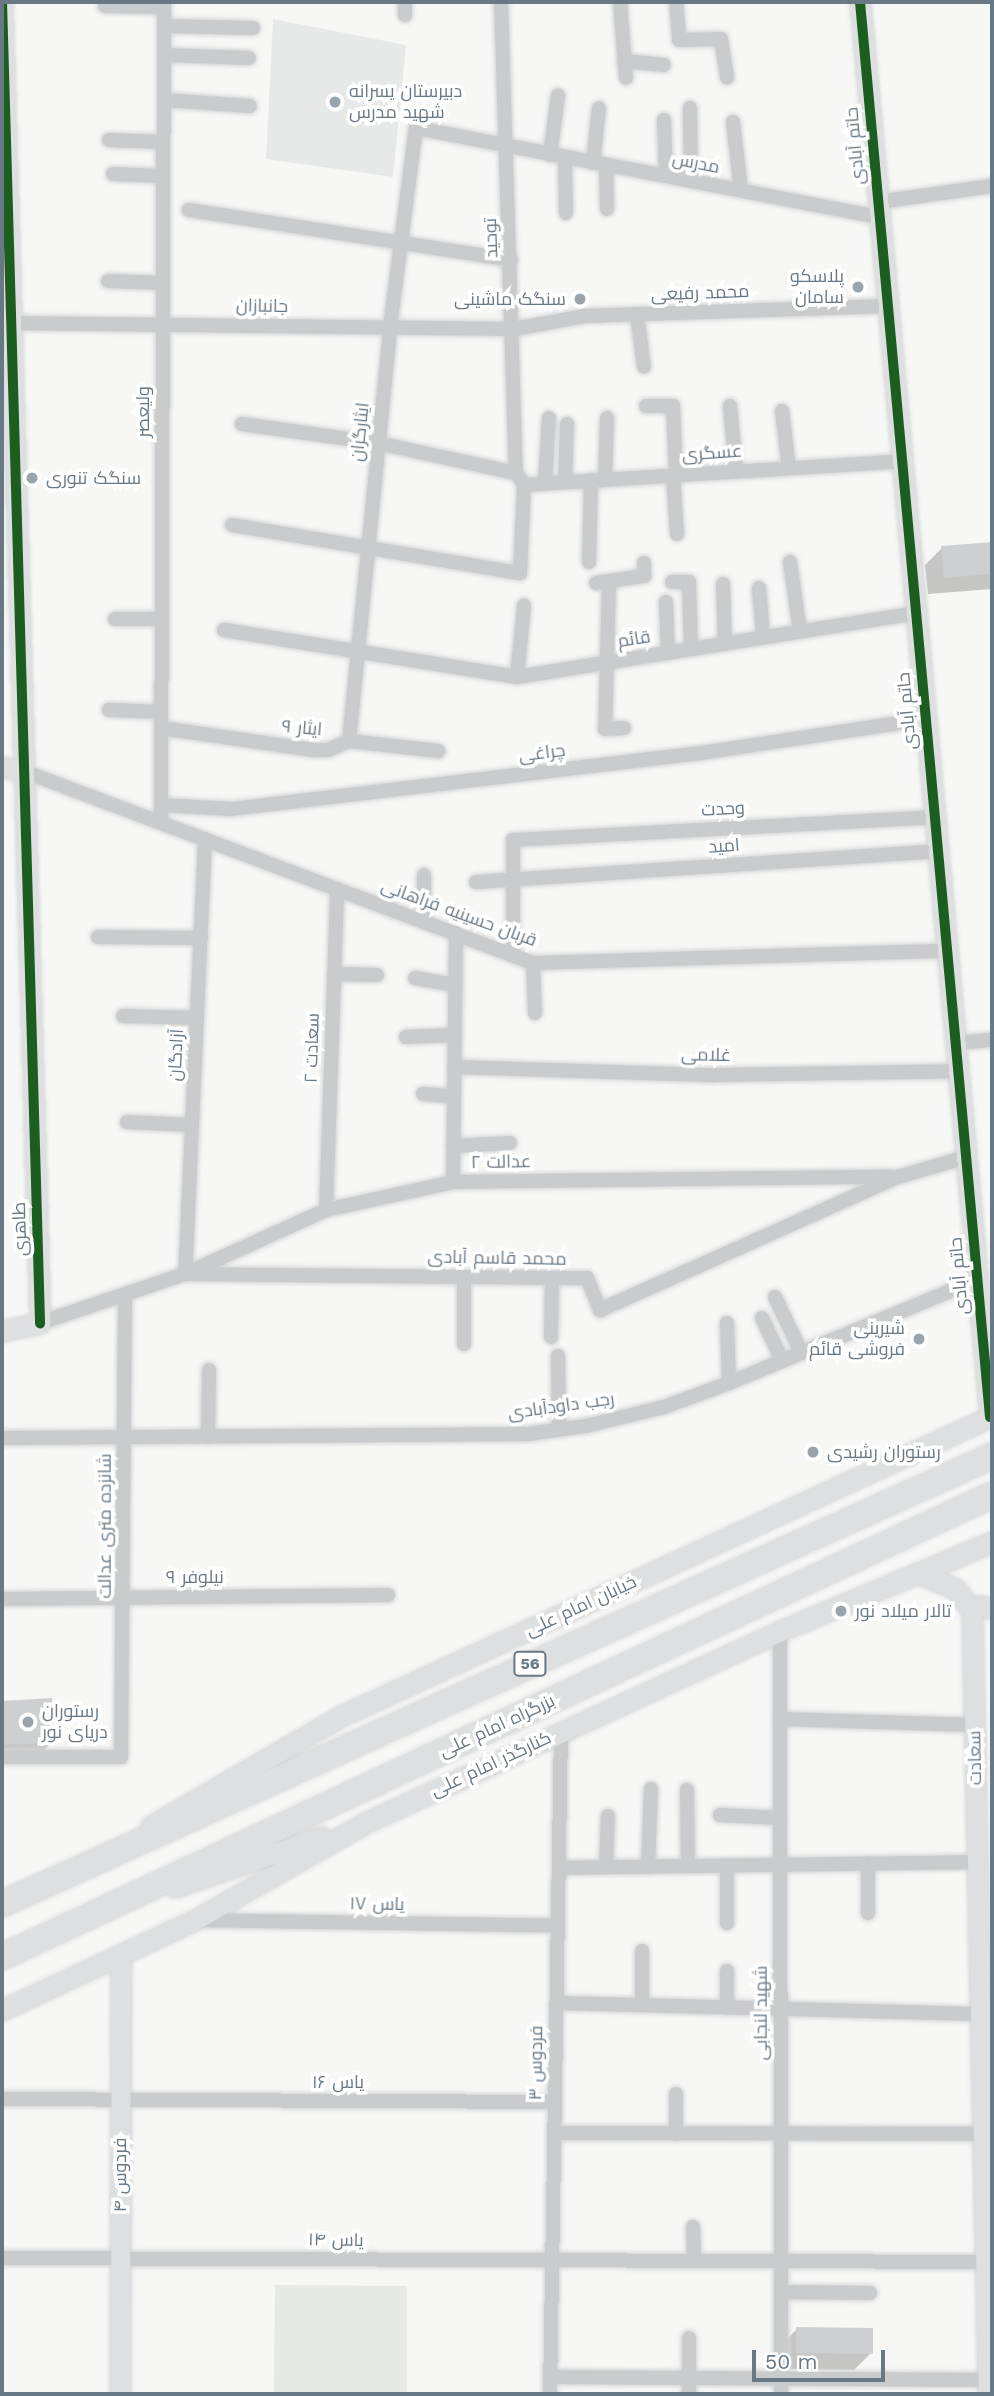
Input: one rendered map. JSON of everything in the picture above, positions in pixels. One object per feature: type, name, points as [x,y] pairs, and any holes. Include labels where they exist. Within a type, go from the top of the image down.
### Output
[{"type":"highway","name":"56","points":[[69,1873],[992,1456]]},
{"type":"highway","name":"بزرگراه امام علی","points":[[2,1957],[992,1495]]},
{"type":"highway","points":[[2,1905],[69,1873]]},
{"type":"street","name":"طاهری","points":[[2,2],[40,1323]]},
{"type":"street","name":"توحید","points":[[368,547],[520,573],[520,479],[500,2]]},
{"type":"street","points":[[620,2],[625,78]]},
{"type":"street","points":[[676,2],[679,40],[721,38],[727,78]]},
{"type":"street","name":"حاتم آبادی","points":[[860,2],[991,1416]]},
{"type":"street","points":[[105,6],[164,4]]},
{"type":"street","name":"ولیعصر","points":[[161,822],[164,4]]},
{"type":"street","points":[[164,26],[253,28]]},
{"type":"street","points":[[164,55],[249,58]]},
{"type":"street","points":[[624,61],[664,65]]},
{"type":"street","points":[[550,155],[558,96]]},
{"type":"street","points":[[164,100],[250,106]]},
{"type":"street","points":[[599,108],[600,164],[607,209]]},
{"type":"street","points":[[691,108],[691,181]]},
{"type":"street","points":[[664,120],[666,177]]},
{"type":"street","points":[[733,122],[741,191]]},
{"type":"street","name":"مدرس","points":[[416,128],[741,191],[879,209],[992,186]]},
{"type":"street","name":"ایثارگران","points":[[349,741],[390,327],[416,128]]},
{"type":"street","points":[[109,140],[163,142]]},
{"type":"street","points":[[565,158],[566,213]]},
{"type":"street","points":[[113,174],[163,176]]},
{"type":"street","points":[[189,210],[511,260]]},
{"type":"street","points":[[108,281],[163,283]]},
{"type":"street","name":"محمد رفیعی","points":[[514,329],[584,316],[888,306]]},
{"type":"street","points":[[636,314],[644,367]]},
{"type":"street","name":"جانبازان","points":[[10,323],[514,329]]},
{"type":"street","points":[[646,406],[673,406],[677,534]]},
{"type":"street","points":[[730,406],[736,471]]},
{"type":"street","points":[[782,411],[789,468]]},
{"type":"street","points":[[545,483],[549,418]]},
{"type":"street","points":[[589,562],[607,418]]},
{"type":"street","name":"عسگری","points":[[242,424],[378,443],[545,483],[902,461]]},
{"type":"street","points":[[565,482],[567,424]]},
{"type":"street","points":[[232,525],[368,547]]},
{"type":"street","points":[[790,562],[800,631]]},
{"type":"street","points":[[624,728],[605,729],[608,662],[603,582],[644,576],[644,563]]},
{"type":"street","points":[[672,582],[689,582],[691,649]]},
{"type":"street","points":[[723,584],[725,644]]},
{"type":"street","points":[[759,587],[763,637]]},
{"type":"street","points":[[666,602],[668,653]]},
{"type":"street","points":[[517,677],[524,605]]},
{"type":"street","name":"قائم","points":[[224,631],[517,677],[916,613]]},
{"type":"street","points":[[115,619],[162,619]]},
{"type":"street","points":[[109,710],[162,712]]},
{"type":"street","name":"چراغی","points":[[161,805],[231,809],[694,754],[925,719]]},
{"type":"street","name":"ایثار ۹","points":[[161,729],[313,750],[328,750],[349,741],[438,751]]},
{"type":"street","points":[[2,767],[23,771]]},
{"type":"street","name":"قربان حسینیه فراهانی","points":[[23,771],[533,962],[947,951]]},
{"type":"street","name":"وحدت","points":[[513,880],[513,840],[934,817]]},
{"type":"street","name":"آزادگان","points":[[185,1274],[205,839]]},
{"type":"street","name":"امید","points":[[476,882],[937,851]]},
{"type":"street","points":[[424,875],[424,921]]},
{"type":"street","points":[[513,880],[513,955]]},
{"type":"street","name":"سعادت ۲","points":[[326,1209],[337,889]]},
{"type":"street","points":[[453,1182],[456,933]]},
{"type":"street","points":[[98,937],[201,938]]},
{"type":"street","points":[[533,962],[535,1013]]},
{"type":"street","points":[[334,974],[377,975]]},
{"type":"street","points":[[415,978],[455,985]]},
{"type":"street","points":[[123,1016],[197,1018]]},
{"type":"street","points":[[406,1037],[455,1035]]},
{"type":"street","points":[[955,1043],[992,1040]]},
{"type":"street","name":"غلامی","points":[[454,1067],[715,1075],[958,1071]]},
{"type":"street","points":[[423,1094],[454,1096]]},
{"type":"street","points":[[127,1122],[192,1125]]},
{"type":"street","points":[[453,1146],[510,1143]]},
{"type":"street","name":"محمد قاسم آبادی","points":[[185,1274],[587,1278],[600,1310],[898,1177],[966,1157]]},
{"type":"street","name":"عدالت ۲","points":[[40,1323],[185,1274],[326,1209],[453,1182],[898,1177]]},
{"type":"street","points":[[464,1277],[464,1344]]},
{"type":"street","points":[[551,1337],[552,1278]]},
{"type":"street","name":"رجب داودآبادی","points":[[2,1438],[528,1434],[559,1430],[664,1407],[729,1383],[977,1280]]},
{"type":"street","name":"شانزده متری عدالت","points":[[2,1757],[121,1757],[125,1295]]},
{"type":"street","points":[[775,1297],[801,1352]]},
{"type":"street","points":[[762,1318],[782,1360]]},
{"type":"street","points":[[2,1331],[40,1323]]},
{"type":"street","points":[[726,1323],[729,1383]]},
{"type":"street","points":[[558,1356],[559,1430]]},
{"type":"street","points":[[208,1437],[209,1370]]},
{"type":"street","name":"خیابان امام علی","points":[[69,1873],[339,1717],[991,1416]]},
{"type":"street","name":"کنارگذر امام علی","points":[[2,2010],[195,1920],[363,1824],[780,1631],[992,1542]]},
{"type":"street","points":[[917,1573],[956,1589],[972,1611],[979,1606],[992,1608]]},
{"type":"street","name":"نیلوفر ۹","points":[[2,1598],[388,1595]]},
{"type":"street","name":"سعادت","points":[[972,1611],[988,2387]]},
{"type":"street","name":"شهید لنجابی","points":[[780,1631],[781,2388]]},
{"type":"street","points":[[780,1719],[974,1725]]},
{"type":"street","name":"فردوس ۳","points":[[550,2394],[561,1732]]},
{"type":"street","points":[[648,1867],[651,1789]]},
{"type":"street","points":[[687,1790],[688,1866]]},
{"type":"street","points":[[720,1815],[780,1818]]},
{"type":"street","points":[[606,1867],[608,1816]]},
{"type":"street","points":[[93,1914],[363,1824]]},
{"type":"street","points":[[559,1868],[977,1862]]},
{"type":"street","points":[[868,1863],[868,1913]]},
{"type":"street","points":[[727,1866],[727,1923]]},
{"type":"street","name":"یاس ۱۷","points":[[195,1920],[558,1926]]},
{"type":"street","points":[[642,1951],[642,2005]]},
{"type":"street","name":"فردوس ۴","points":[[120,2394],[121,1955]]},
{"type":"street","points":[[727,1971],[727,2008]]},
{"type":"street","points":[[557,2003],[980,2014]]},
{"type":"street","points":[[676,2094],[676,2134]]},
{"type":"street","name":"یاس ۱۶","points":[[2,2098],[555,2102]]},
{"type":"street","points":[[555,2133],[982,2134]]},
{"type":"street","points":[[693,2227],[694,2260]]},
{"type":"street","name":"یاس ۱۴","points":[[2,2258],[780,2259],[985,2262]]},
{"type":"street","points":[[780,2292],[870,2293]]},
{"type":"street","points":[[689,2337],[689,2387]]},
{"type":"street","points":[[550,2377],[689,2387],[988,2387]]},
{"type":"shaded area","name":"دبیرستان پسرانه شهید مدرس","points":[[273,19],[406,45],[393,177],[266,159]]},
{"type":"shaded area","points":[[275,2285],[407,2286],[407,2394],[274,2394]]},
{"type":"building","points":[[992,542],[992,574],[944,578],[941,546]]},
{"type":"building","name":"رستوران دریای نور","points":[[52,1698],[54,1743],[4,1745],[2,1701]]},
{"type":"building","points":[[796,2327],[873,2328],[873,2354],[796,2353]]},
{"type":"cycle path","points":[[2,2],[40,1323]]},
{"type":"cycle path","points":[[860,2],[990,1417]]},
{"type":"place","name":"دبیرستان پسرانه شهید مدرس","points":[[335,102]]},
{"type":"place","name":"پلاسکو سامان","points":[[858,287]]},
{"type":"place","name":"سنگک ماشینی","points":[[580,299]]},
{"type":"place","name":"سنگک تنوری","points":[[32,478]]},
{"type":"place","name":"شیرینی فروشی قائم","points":[[919,1339]]},
{"type":"place","name":"رستوران رشیدی","points":[[813,1452]]},
{"type":"place","name":"تالار میلاد نور","points":[[841,1611]]},
{"type":"place","name":"رستوران دریای نور","points":[[28,1722]]}]
